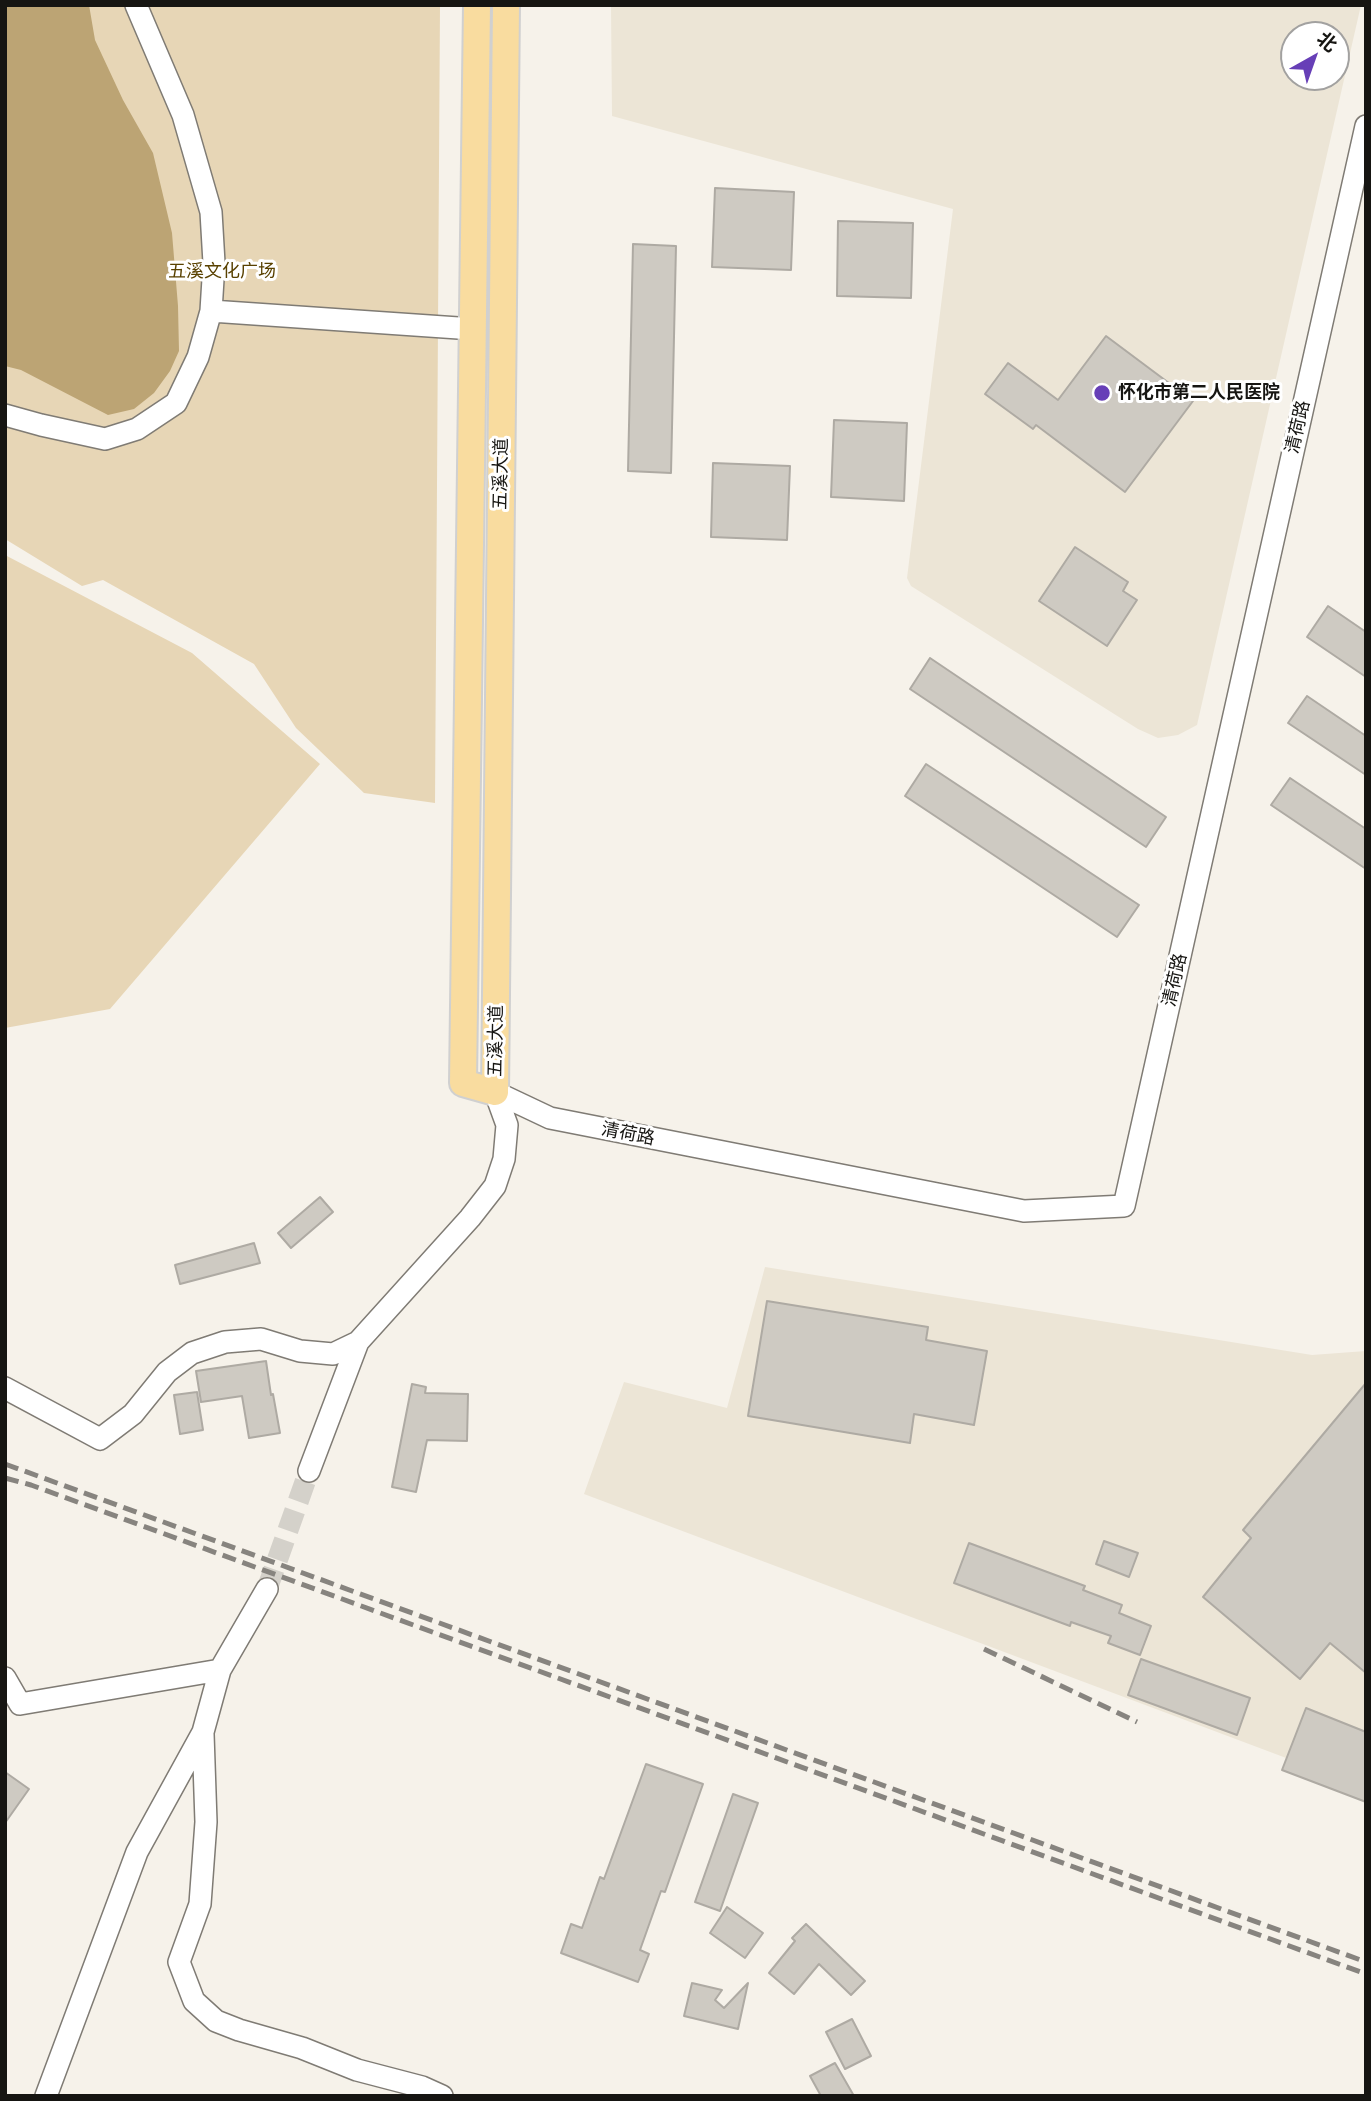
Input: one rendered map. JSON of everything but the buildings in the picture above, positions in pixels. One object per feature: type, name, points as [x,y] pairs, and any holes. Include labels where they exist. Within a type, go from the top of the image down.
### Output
[{"type":"main road","name":"五溪大道","points":[[477,5],[463,1083],[495,1092],[506,5]]},
{"type":"street","points":[[5,415],[105,439],[137,429],[176,403],[198,357],[211,311],[214,263],[211,212],[183,115],[136,5]]},
{"type":"street","name":"清荷路","points":[[495,1092],[550,1118],[1024,1211],[1124,1206],[1366,126]]},
{"type":"street","points":[[211,311],[473,329]]},
{"type":"street","points":[[309,1471],[358,1342],[470,1218],[495,1186],[504,1159],[507,1125],[495,1092]]},
{"type":"street","points":[[5,1388],[100,1439],[133,1414],[167,1371],[192,1353],[225,1342],[261,1339],[300,1351],[333,1354],[358,1342]]},
{"type":"street","points":[[46,2096],[137,1852],[203,1732],[219,1670],[267,1589]]},
{"type":"street","points":[[5,1678],[20,1704],[219,1670]]},
{"type":"street","points":[[203,1732],[206,1822],[200,1904],[179,1962],[194,2001],[216,2021],[228,2026],[302,2048],[357,2070],[422,2087],[442,2096]]},
{"type":"shaded area","points":[[5,5],[89,5],[95,40],[123,100],[153,153],[172,233],[179,351],[170,371],[154,393],[134,409],[108,415],[21,370],[5,366]]},
{"type":"shaded area","name":"怀化市第二人民医院","points":[[611,5],[1361,5],[1350,53],[1350,21],[1280,21],[1280,91],[1341,91],[1197,725],[1178,735],[1158,738],[1138,729],[911,586],[907,578],[953,209],[612,116]]},
{"type":"shaded area","points":[[765,1267],[1312,1355],[1366,1351],[1366,1788],[584,1494],[624,1382],[727,1408]]},
{"type":"green space","name":"五溪文化广场","points":[[5,5],[440,5],[435,803],[364,793],[296,728],[254,664],[103,580],[82,586],[5,539]]},
{"type":"green space","points":[[5,555],[192,653],[320,764],[110,1009],[5,1028]]},
{"type":"tunnel","points":[[267,1589],[309,1471]]},
{"type":"railway","points":[[5,1464],[1366,1962]]},
{"type":"railway","points":[[5,1478],[31,1485],[1366,1974]]},
{"type":"railway","points":[[984,1649],[1137,1722]]},
{"type":"place","name":"怀化市第二人民医院","points":[[1102,393]]}]
